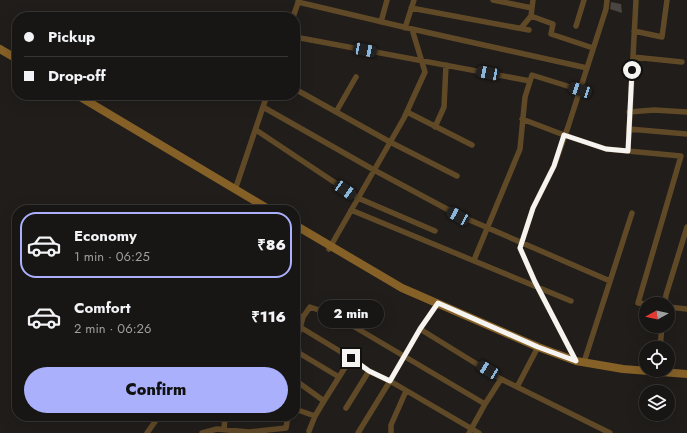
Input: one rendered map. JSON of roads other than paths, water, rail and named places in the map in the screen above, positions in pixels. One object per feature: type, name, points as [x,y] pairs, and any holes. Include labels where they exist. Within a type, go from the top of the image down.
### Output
[{"type":"street","points":[[381,22],[387,0]]},
{"type":"street","points":[[405,28],[414,0]]},
{"type":"street","points":[[493,0],[532,8]]},
{"type":"street","points":[[521,28],[531,16],[533,0]]},
{"type":"street","points":[[576,26],[584,0]]},
{"type":"street","points":[[580,361],[538,287],[520,248],[533,208],[554,166],[606,9],[607,0]]},
{"type":"street","points":[[628,151],[636,0]]},
{"type":"street","points":[[634,31],[662,37],[667,1],[674,0]]},
{"type":"street","points":[[296,12],[299,1],[405,28],[587,68]]},
{"type":"street","points":[[411,8],[529,30]]},
{"type":"street","points":[[531,16],[553,24],[552,34],[593,48]]},
{"type":"street","points":[[329,248],[407,112],[425,72],[412,29]]},
{"type":"street","points":[[300,38],[530,80]]},
{"type":"street","points":[[0,49],[12,56]]},
{"type":"street","points":[[633,57],[682,62]]},
{"type":"street","points":[[435,127],[444,106],[446,65]]},
{"type":"street","points":[[474,260],[520,149],[525,97],[532,75],[580,90]]},
{"type":"street","points":[[336,112],[356,77]]},
{"type":"street","points":[[300,92],[390,142],[457,176]]},
{"type":"street","points":[[85,100],[262,205]]},
{"type":"street","points":[[236,190],[265,100]]},
{"type":"street","points":[[263,107],[458,216],[610,281]]},
{"type":"street","points":[[629,112],[654,110],[687,112]]},
{"type":"street","points":[[407,112],[472,146]]},
{"type":"street","points":[[522,119],[606,149],[681,156],[640,297]]},
{"type":"street","points":[[629,128],[687,134]]},
{"type":"street","points":[[256,130],[358,198],[435,231]]},
{"type":"street","points":[[351,210],[571,301]]},
{"type":"street","points":[[580,361],[610,281],[632,213]]},
{"type":"street","points":[[666,297],[687,227]]},
{"type":"street","points":[[300,228],[329,248],[402,288],[538,347],[580,361],[622,369],[639,370]]},
{"type":"street","points":[[358,433],[405,358],[420,329],[438,303]]},
{"type":"street","points":[[479,433],[470,431],[390,381],[369,371],[351,358],[300,327],[303,317],[310,307],[336,316],[485,404]]},
{"type":"street","points":[[675,308],[687,309]]},
{"type":"street","points":[[420,329],[501,379],[610,433]]},
{"type":"street","points":[[517,387],[538,347]]},
{"type":"street","points":[[300,354],[339,377]]},
{"type":"street","points":[[310,431],[315,416],[351,358]]},
{"type":"street","points":[[346,408],[369,371]]},
{"type":"street","points":[[675,373],[687,374]]},
{"type":"street","points":[[470,431],[501,379]]},
{"type":"street","points":[[300,384],[324,401]]},
{"type":"street","points":[[391,433],[392,425],[406,391]]},
{"type":"street","points":[[300,411],[315,416]]},
{"type":"street","points":[[146,433],[155,421]]},
{"type":"street","points":[[224,430],[225,421]]},
{"type":"street","points":[[202,433],[217,429],[249,432],[286,428],[287,421]]}]
